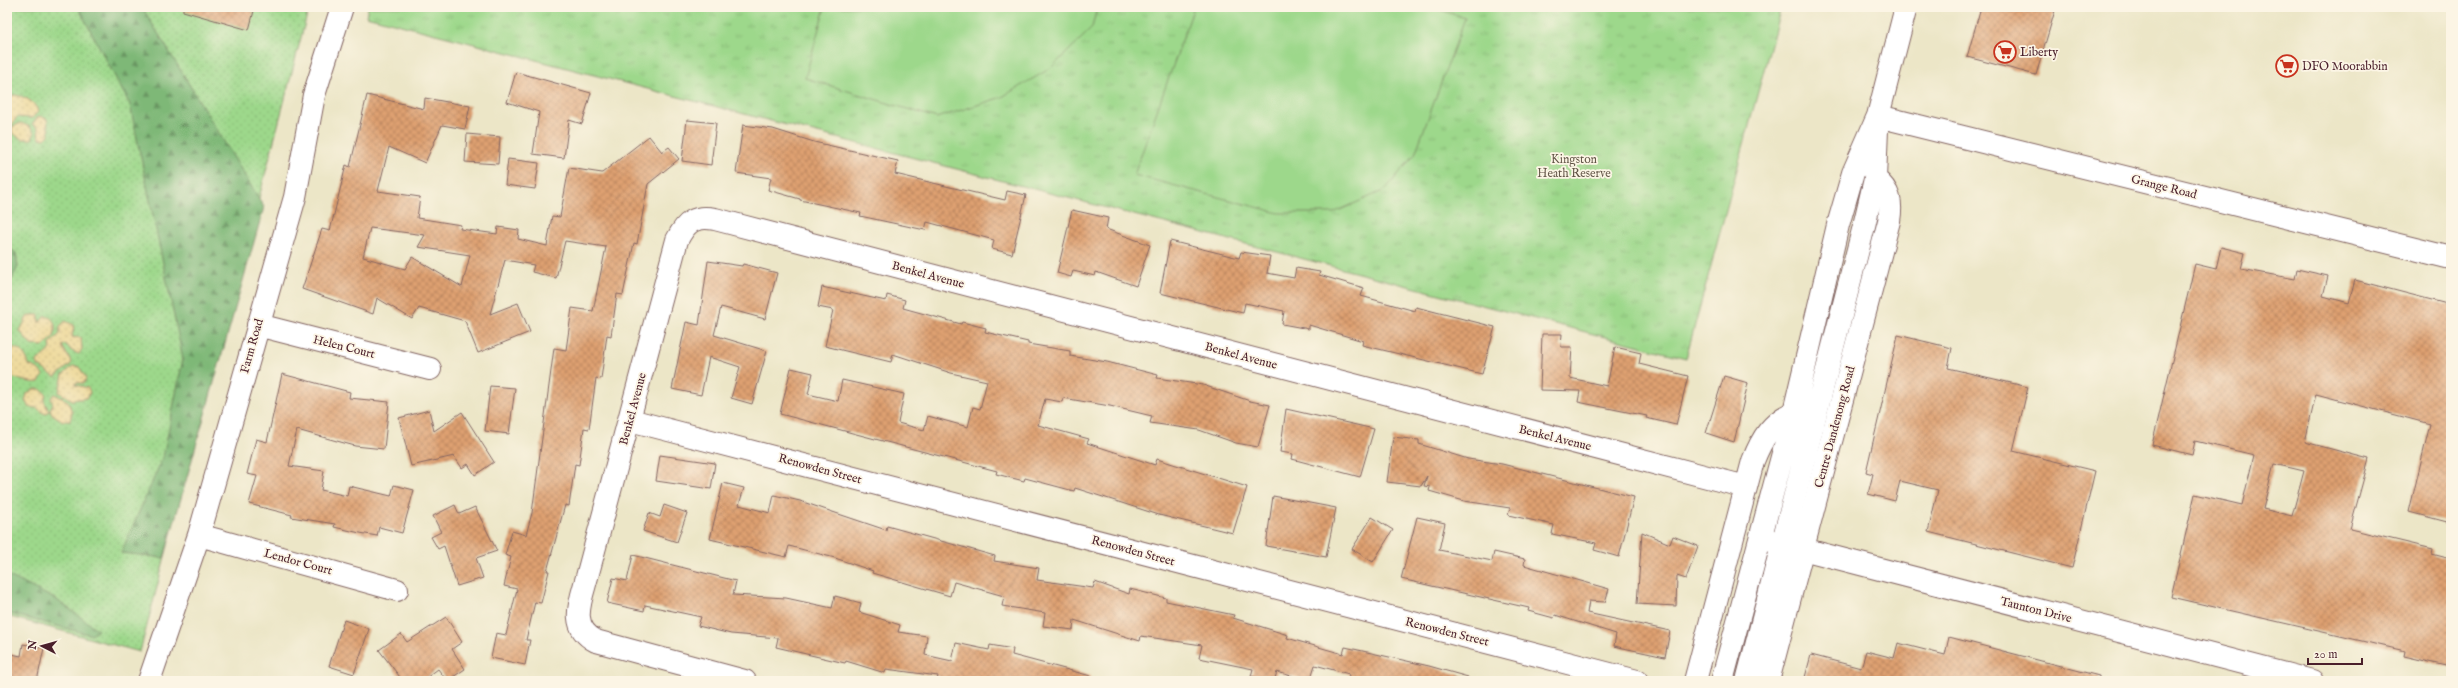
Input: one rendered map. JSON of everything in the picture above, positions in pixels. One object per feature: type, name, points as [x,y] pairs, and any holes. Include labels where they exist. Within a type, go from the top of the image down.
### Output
[{"type":"street","name":"Farm Road","points":[[150,681],[199,535],[295,198],[314,94],[342,7]]},
{"type":"street","name":"Centre Dandenong Road","points":[[1722,681],[1794,412],[1838,225],[1853,173],[1878,116],[1906,7]]},
{"type":"street","name":"Centre Dandenong Road","points":[[1768,681],[1823,391],[1875,179],[1878,116]]},
{"type":"street","name":"Grange Road","points":[[1878,116],[2451,258]]},
{"type":"street","name":"Benkel Avenue","points":[[745,681],[596,641],[583,632],[580,627],[578,612],[677,240],[683,227],[690,220],[707,217],[1746,487]]},
{"type":"street","name":"Helen Court","points":[[258,325],[430,369]]},
{"type":"street","points":[[1695,681],[1746,487],[1761,440],[1780,418],[1794,412]]},
{"type":"street","name":"Renowden Street","points":[[630,420],[1637,681]]},
{"type":"street","name":"Lendor Court","points":[[199,535],[397,590]]},
{"type":"street","name":"Taunton Drive","points":[[1761,538],[2312,681]]},
{"type":"street","name":"Centre Dandenong Road","points":[[1747,681],[1793,547]]},
{"type":"green space","points":[[7,7],[309,7],[140,652],[7,616]]},
{"type":"green space","points":[[78,7],[142,7],[264,207],[164,558],[121,553],[163,457],[183,359],[130,105]]},
{"type":"green space","name":"Kingston Heath Reserve","points":[[368,7],[1781,7],[1686,358],[366,16]]},
{"type":"green space","points":[[825,7],[1097,7],[1092,28],[1051,68],[1002,97],[937,118],[805,78]]},
{"type":"green space","points":[[1194,7],[1431,7],[1465,18],[1415,154],[1385,190],[1333,213],[1279,213],[1134,175]]},
{"type":"green space","points":[[7,246],[16,253],[18,267],[7,288]]},
{"type":"green space","points":[[7,575],[57,600],[98,630],[92,635],[7,613]]},
{"type":"sand","points":[[14,95],[32,102],[37,108],[38,112],[32,118],[17,117],[12,125],[7,126],[7,99]]},
{"type":"sand","points":[[39,116],[47,119],[49,135],[45,139],[39,138],[38,128],[32,124]]},
{"type":"sand","points":[[21,123],[30,127],[34,133],[32,139],[22,139],[12,133],[12,127]]},
{"type":"sand","points":[[39,315],[39,323],[45,316],[49,317],[54,323],[54,336],[44,346],[31,345],[20,331],[27,317]]},
{"type":"sand","points":[[65,321],[74,325],[72,337],[81,338],[82,349],[79,354],[72,351],[66,344],[62,346],[72,363],[55,377],[38,365],[37,361],[51,349],[50,343],[60,334],[60,327]]},
{"type":"sand","points":[[7,347],[15,348],[24,354],[29,365],[38,369],[43,375],[39,382],[23,380],[7,374]]},
{"type":"sand","points":[[73,366],[79,367],[86,378],[84,383],[75,383],[75,385],[88,388],[90,392],[87,398],[72,400],[59,392],[63,375]]},
{"type":"sand","points":[[34,389],[40,389],[46,394],[44,401],[49,411],[45,414],[37,408],[29,407],[25,401],[27,394]]},
{"type":"sand","points":[[54,394],[68,401],[72,412],[70,421],[63,421],[52,414],[50,409],[53,404],[51,398]]},
{"type":"building","points":[[183,7],[255,7],[249,30],[183,11]]},
{"type":"building","points":[[1981,7],[2056,7],[2036,75],[1967,57]]},
{"type":"building","points":[[516,72],[591,93],[582,124],[569,120],[564,158],[533,154],[539,112],[507,102]]},
{"type":"building","points":[[367,95],[424,109],[425,98],[470,106],[465,129],[442,125],[425,163],[389,147],[378,191],[420,197],[417,218],[461,225],[460,229],[497,234],[498,227],[519,230],[518,239],[547,246],[552,216],[560,217],[569,168],[602,173],[649,136],[662,152],[669,147],[679,159],[648,184],[637,244],[634,243],[623,295],[617,294],[611,336],[607,335],[601,379],[596,378],[589,429],[584,428],[579,465],[575,464],[569,506],[565,505],[547,571],[549,571],[541,603],[535,602],[526,640],[530,640],[525,665],[491,658],[496,633],[506,635],[517,589],[504,586],[511,557],[505,555],[512,531],[526,535],[532,513],[554,348],[566,350],[572,308],[593,311],[606,247],[565,241],[556,278],[532,272],[534,265],[505,260],[490,314],[518,303],[530,332],[478,353],[465,321],[419,308],[412,319],[377,298],[373,314],[302,289],[322,229],[330,231],[346,165],[350,167]],"holes":[[[370,228],[425,235],[418,247],[470,255],[462,287],[412,257],[405,269],[363,257]]]},
{"type":"building","points":[[687,120],[716,123],[711,165],[682,161]]},
{"type":"building","points":[[743,125],[773,129],[814,142],[898,161],[895,174],[1005,200],[1007,191],[1026,195],[1012,254],[992,249],[994,240],[927,222],[925,230],[860,216],[861,213],[800,200],[768,190],[771,178],[736,173]]},
{"type":"building","points":[[467,134],[500,137],[498,164],[465,162]]},
{"type":"building","points":[[508,159],[539,163],[535,189],[505,185]]},
{"type":"building","points":[[1072,210],[1108,218],[1106,229],[1150,245],[1136,286],[1096,272],[1095,276],[1073,271],[1071,277],[1057,273]]},
{"type":"building","points":[[1170,241],[1239,258],[1241,252],[1270,256],[1267,273],[1294,278],[1296,268],[1320,272],[1319,275],[1364,288],[1361,296],[1415,311],[1416,307],[1495,327],[1482,374],[1362,345],[1363,341],[1309,325],[1309,329],[1282,324],[1284,311],[1245,303],[1243,313],[1160,293]]},
{"type":"building","points":[[2221,247],[2245,253],[2241,269],[2295,279],[2297,269],[2328,276],[2323,296],[2349,303],[2355,280],[2451,305],[2451,523],[2409,512],[2430,424],[2316,394],[2305,442],[2369,459],[2350,529],[2433,549],[2432,554],[2451,559],[2451,667],[2404,656],[2405,651],[2171,597],[2195,494],[2242,505],[2254,455],[2195,441],[2192,455],[2152,445],[2195,264],[2216,269]],"holes":[[[2274,464],[2304,471],[2292,516],[2263,509]]]},
{"type":"building","points":[[708,261],[742,266],[743,264],[777,273],[765,319],[721,307],[714,335],[767,351],[752,404],[731,398],[740,367],[709,357],[701,395],[672,389],[686,322],[699,325]]},
{"type":"building","points":[[822,287],[886,301],[887,295],[905,300],[903,308],[961,324],[962,322],[986,328],[985,332],[1028,342],[1028,344],[1070,351],[1070,356],[1107,362],[1158,375],[1157,378],[1203,385],[1250,401],[1270,405],[1258,447],[1236,443],[1199,430],[1150,423],[1152,416],[1110,406],[1063,398],[1062,402],[1045,399],[1038,425],[1089,439],[1087,443],[1155,465],[1157,459],[1247,487],[1233,533],[1159,515],[1075,488],[1074,491],[1025,478],[1024,481],[996,474],[997,471],[780,414],[791,368],[813,373],[808,394],[838,401],[842,380],[904,394],[898,423],[924,430],[928,416],[968,427],[973,407],[980,409],[987,381],[951,373],[893,354],[891,362],[825,346],[833,310],[818,307]]},
{"type":"building","points":[[1542,334],[1562,334],[1561,347],[1572,347],[1570,378],[1607,386],[1615,347],[1641,353],[1639,364],[1688,376],[1676,425],[1646,418],[1647,416],[1578,402],[1580,391],[1540,390]]},
{"type":"building","points":[[1898,335],[1952,348],[1948,368],[2028,387],[2013,451],[2095,471],[2072,568],[1928,532],[1938,490],[1900,481],[1895,501],[1868,494],[1873,474],[1866,472]]},
{"type":"building","points":[[282,374],[350,392],[349,398],[389,402],[384,449],[355,446],[297,430],[289,466],[324,471],[321,490],[347,496],[349,486],[391,496],[394,485],[414,490],[402,533],[379,527],[377,536],[360,533],[334,527],[335,524],[291,517],[292,515],[249,504],[257,476],[247,474],[256,439],[267,442]]},
{"type":"building","points":[[1724,376],[1748,383],[1734,442],[1706,433]]},
{"type":"building","points":[[490,386],[515,388],[509,434],[485,431]]},
{"type":"building","points":[[1286,409],[1374,429],[1360,477],[1292,459],[1293,454],[1280,452]]},
{"type":"building","points":[[429,410],[434,431],[462,412],[494,462],[475,475],[468,464],[462,468],[454,456],[411,466],[399,418]]},
{"type":"building","points":[[1393,437],[1419,440],[1419,444],[1468,459],[1502,464],[1634,497],[1619,557],[1594,550],[1596,543],[1552,534],[1554,525],[1508,515],[1510,508],[1464,501],[1429,491],[1430,487],[1424,486],[1427,476],[1421,486],[1387,482]]},
{"type":"building","points":[[660,455],[715,463],[711,489],[656,481]]},
{"type":"building","points":[[723,483],[744,488],[739,505],[770,513],[774,495],[800,501],[886,530],[887,526],[995,556],[994,561],[1039,568],[1037,580],[1093,588],[1095,582],[1129,594],[1130,589],[1166,598],[1166,601],[1234,615],[1233,618],[1288,635],[1287,638],[1343,654],[1345,647],[1429,666],[1468,677],[1467,681],[1348,681],[1349,674],[1315,665],[1310,681],[1277,672],[1274,681],[1268,681],[1251,676],[1253,669],[1199,658],[1202,645],[1141,636],[1140,641],[1074,620],[1073,630],[1043,626],[1045,613],[1002,606],[1004,596],[954,582],[950,596],[872,573],[873,571],[835,558],[789,546],[786,557],[710,539]]},
{"type":"building","points":[[1273,496],[1336,508],[1326,557],[1266,546]]},
{"type":"building","points":[[455,505],[459,514],[475,507],[497,551],[476,558],[483,578],[457,586],[444,546],[438,549],[431,537],[441,532],[433,516]]},
{"type":"building","points":[[664,505],[687,513],[677,542],[643,531],[649,513],[660,517]]},
{"type":"building","points":[[1372,517],[1393,530],[1373,562],[1352,549]]},
{"type":"building","points":[[1417,517],[1445,523],[1439,550],[1492,561],[1494,552],[1525,559],[1524,565],[1609,589],[1605,602],[1589,601],[1587,613],[1670,631],[1665,657],[1614,646],[1616,634],[1555,615],[1554,618],[1528,611],[1529,608],[1401,579]]},
{"type":"building","points":[[1642,532],[1670,544],[1673,536],[1698,546],[1686,579],[1677,576],[1676,606],[1637,604]]},
{"type":"building","points":[[633,555],[736,581],[733,595],[786,598],[832,608],[835,596],[861,603],[859,612],[900,625],[898,632],[927,636],[925,655],[952,661],[956,643],[989,650],[990,645],[1013,649],[1012,655],[1091,676],[1090,681],[937,681],[938,676],[886,669],[885,673],[846,661],[845,663],[776,647],[778,638],[731,634],[698,626],[701,617],[645,605],[644,611],[607,603],[613,578],[627,581]]},
{"type":"building","points":[[446,617],[462,642],[452,649],[465,669],[447,681],[438,669],[422,681],[403,681],[379,650],[401,634],[407,642]]},
{"type":"building","points":[[344,620],[369,629],[354,674],[329,666]]},
{"type":"building","points":[[1949,637],[2099,676],[2099,681],[1804,681],[1811,655],[1861,668],[1866,651],[1894,658],[1898,643],[1945,655]]},
{"type":"building","points":[[23,644],[44,648],[37,681],[7,681],[7,653],[21,656]]},
{"type":"place","name":"Liberty","points":[[2005,52]]},
{"type":"place","name":"DFO Moorabbin","points":[[2287,66]]}]
